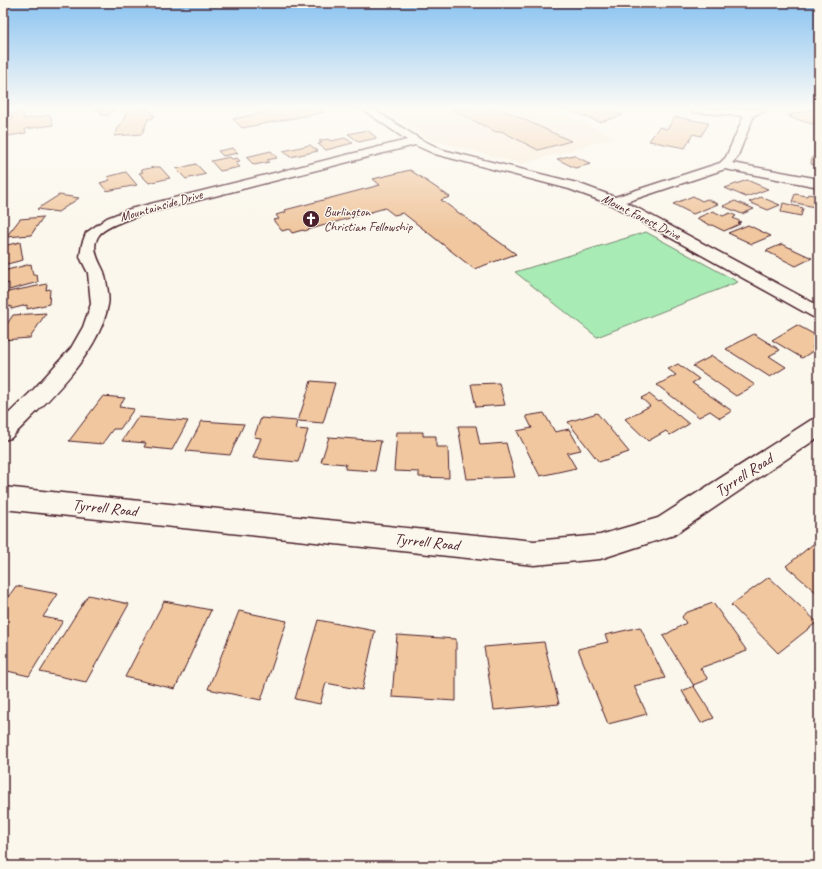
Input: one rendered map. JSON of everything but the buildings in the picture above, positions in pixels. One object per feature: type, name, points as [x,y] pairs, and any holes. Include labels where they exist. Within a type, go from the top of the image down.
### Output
[{"type":"street","name":"Mountainside Drive","points":[[3,432],[78,352],[92,327],[100,304],[96,273],[88,257],[89,244],[93,233],[112,221],[135,212],[382,150]]},
{"type":"street","name":"Mount Forest Drive","points":[[434,150],[573,186],[615,201],[819,314]]},
{"type":"street","points":[[615,201],[724,165],[731,158],[735,150]]},
{"type":"street","points":[[724,165],[819,183]]},
{"type":"street","name":"Tyrrell Road","points":[[3,498],[534,553],[600,547],[665,527],[819,426]]},
{"type":"shaded area","points":[[468,150],[572,150],[521,164]]},
{"type":"green space","points":[[646,232],[738,282],[597,337],[515,272]]},
{"type":"place","name":"Burlington Christian Fellowship","points":[[311,219]]}]
